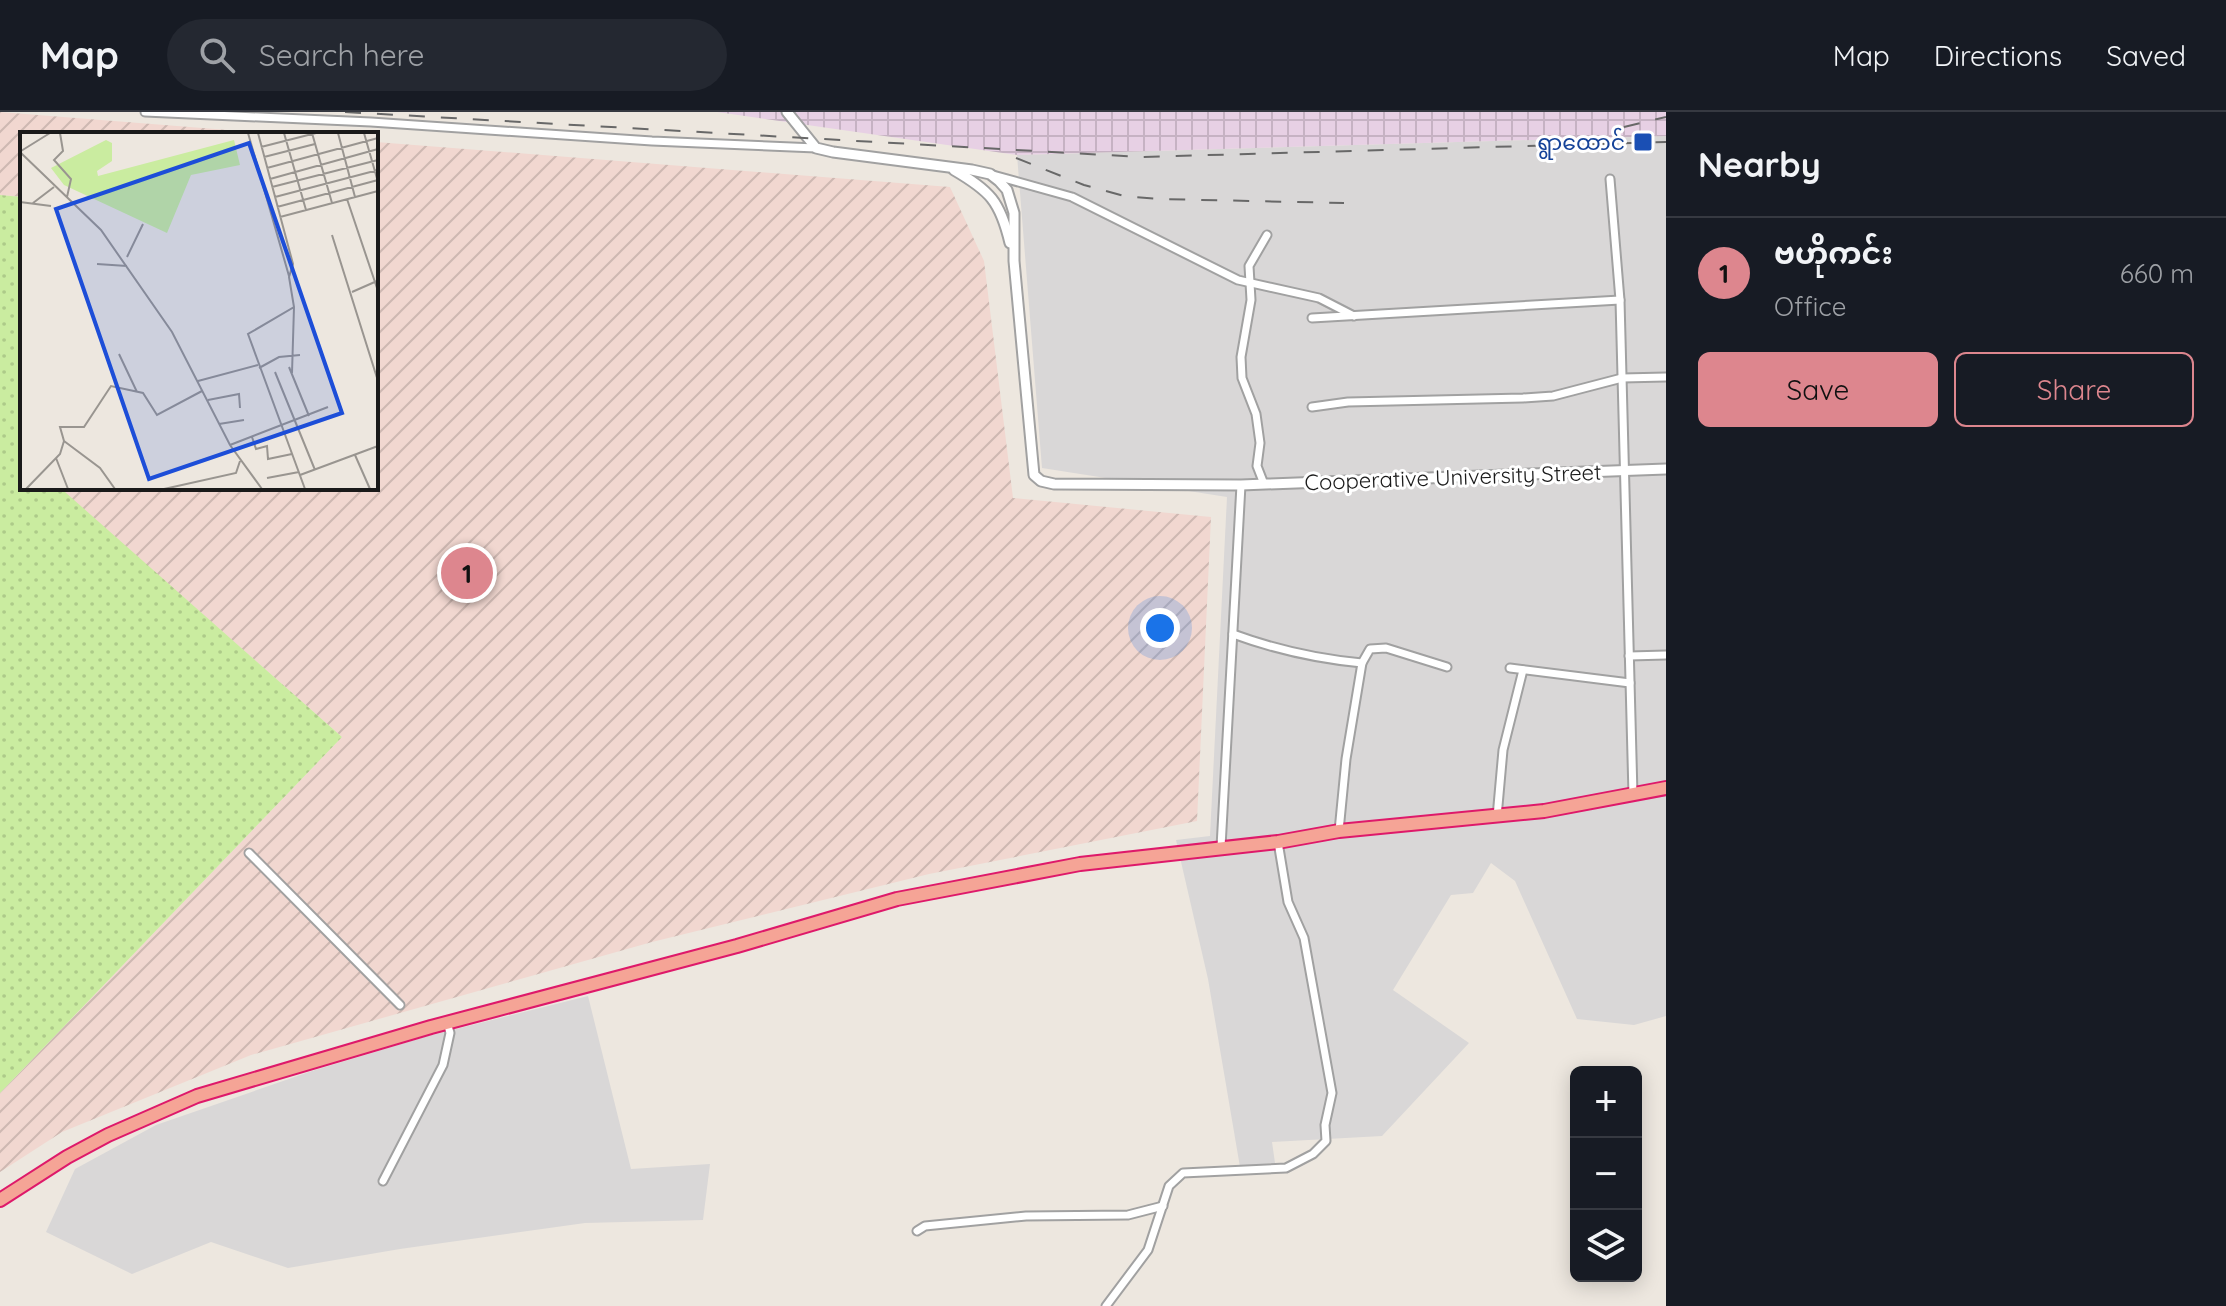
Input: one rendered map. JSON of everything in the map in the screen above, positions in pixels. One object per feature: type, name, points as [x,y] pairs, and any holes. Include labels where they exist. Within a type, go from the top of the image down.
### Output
[{"type":"highway","points":[[0,1200],[108,1135],[183,1102],[447,1022],[737,946],[897,899],[1080,864],[1278,842],[1339,831],[1497,817],[1666,788]]},
{"type":"street","points":[[145,112],[816,148],[990,174],[1072,197],[1250,284],[1319,298],[1354,316]]},
{"type":"street","points":[[787,112],[816,148]]},
{"type":"street","points":[[951,168],[986,190],[1007,229],[1014,261]]},
{"type":"street","points":[[990,174],[1007,190],[1014,213],[1014,261]]},
{"type":"street","points":[[1610,179],[1620,300],[1633,795]]},
{"type":"street","points":[[1264,484],[1257,466],[1260,443],[1256,414],[1242,378],[1242,343],[1251,300],[1249,266],[1267,235]]},
{"type":"street","name":"Cooperative University Street","points":[[1014,261],[1034,475],[1041,481],[1054,484],[1241,485],[1666,469]]},
{"type":"street","points":[[1312,318],[1620,300]]},
{"type":"street","points":[[1312,407],[1348,402],[1553,396],[1622,378],[1666,377]]},
{"type":"street","points":[[1221,847],[1241,485]]},
{"type":"street","points":[[1233,634],[1259,644],[1332,660],[1362,663]]},
{"type":"street","points":[[1339,831],[1346,759],[1362,663],[1370,649],[1377,647],[1447,667]]},
{"type":"street","points":[[1629,656],[1666,655]]},
{"type":"street","points":[[1510,668],[1630,683]]},
{"type":"street","points":[[1497,817],[1503,750],[1523,670]]},
{"type":"street","points":[[1106,1306],[1148,1250],[1169,1186],[1183,1173],[1286,1168],[1313,1154],[1326,1141],[1325,1125],[1332,1093],[1308,974],[1304,938],[1288,902],[1278,842]]},
{"type":"street","points":[[249,853],[400,1005]]},
{"type":"street","points":[[383,1181],[443,1065],[450,1033],[447,1022]]},
{"type":"street","points":[[917,1231],[925,1226],[1026,1216],[1128,1215],[1163,1206]]},
{"type":"shaded area","points":[[0,112],[253,132],[20,132],[20,197],[0,195]]},
{"type":"shaded area","points":[[717,112],[1666,112],[1666,136],[1017,155]]},
{"type":"shaded area","points":[[1666,136],[1666,1016],[1634,1025],[1577,1019],[1515,881],[1491,863],[1473,893],[1451,895],[1393,990],[1469,1043],[1382,1136],[1272,1142],[1275,1163],[1240,1167],[1208,979],[1176,840],[1210,836],[1227,497],[1042,468],[1017,155]]},
{"type":"shaded area","points":[[378,142],[950,187],[984,261],[1013,498],[1211,517],[1197,821],[929,874],[652,942],[251,1055],[62,1132],[0,1172],[0,1093],[342,737],[64,492],[378,490]]},
{"type":"shaded area","points":[[588,996],[631,1169],[710,1164],[703,1220],[585,1223],[288,1268],[211,1242],[132,1274],[46,1232],[75,1169],[156,1125],[312,1071],[428,1036]]},
{"type":"green space","points":[[0,195],[20,197],[20,490],[65,490],[342,737],[0,1093]]},
{"type":"railway","points":[[345,112],[1141,157],[1666,142]]},
{"type":"railway","points":[[1624,127],[1666,117]]},
{"type":"railway","points":[[1016,158],[1084,185],[1124,196],[1344,203]]},
{"type":"place","name":"ရွာထောင်","points":[[1643,142]]},
{"type":"place","name":"ဗဟိုကင်း","points":[[467,573]]}]
